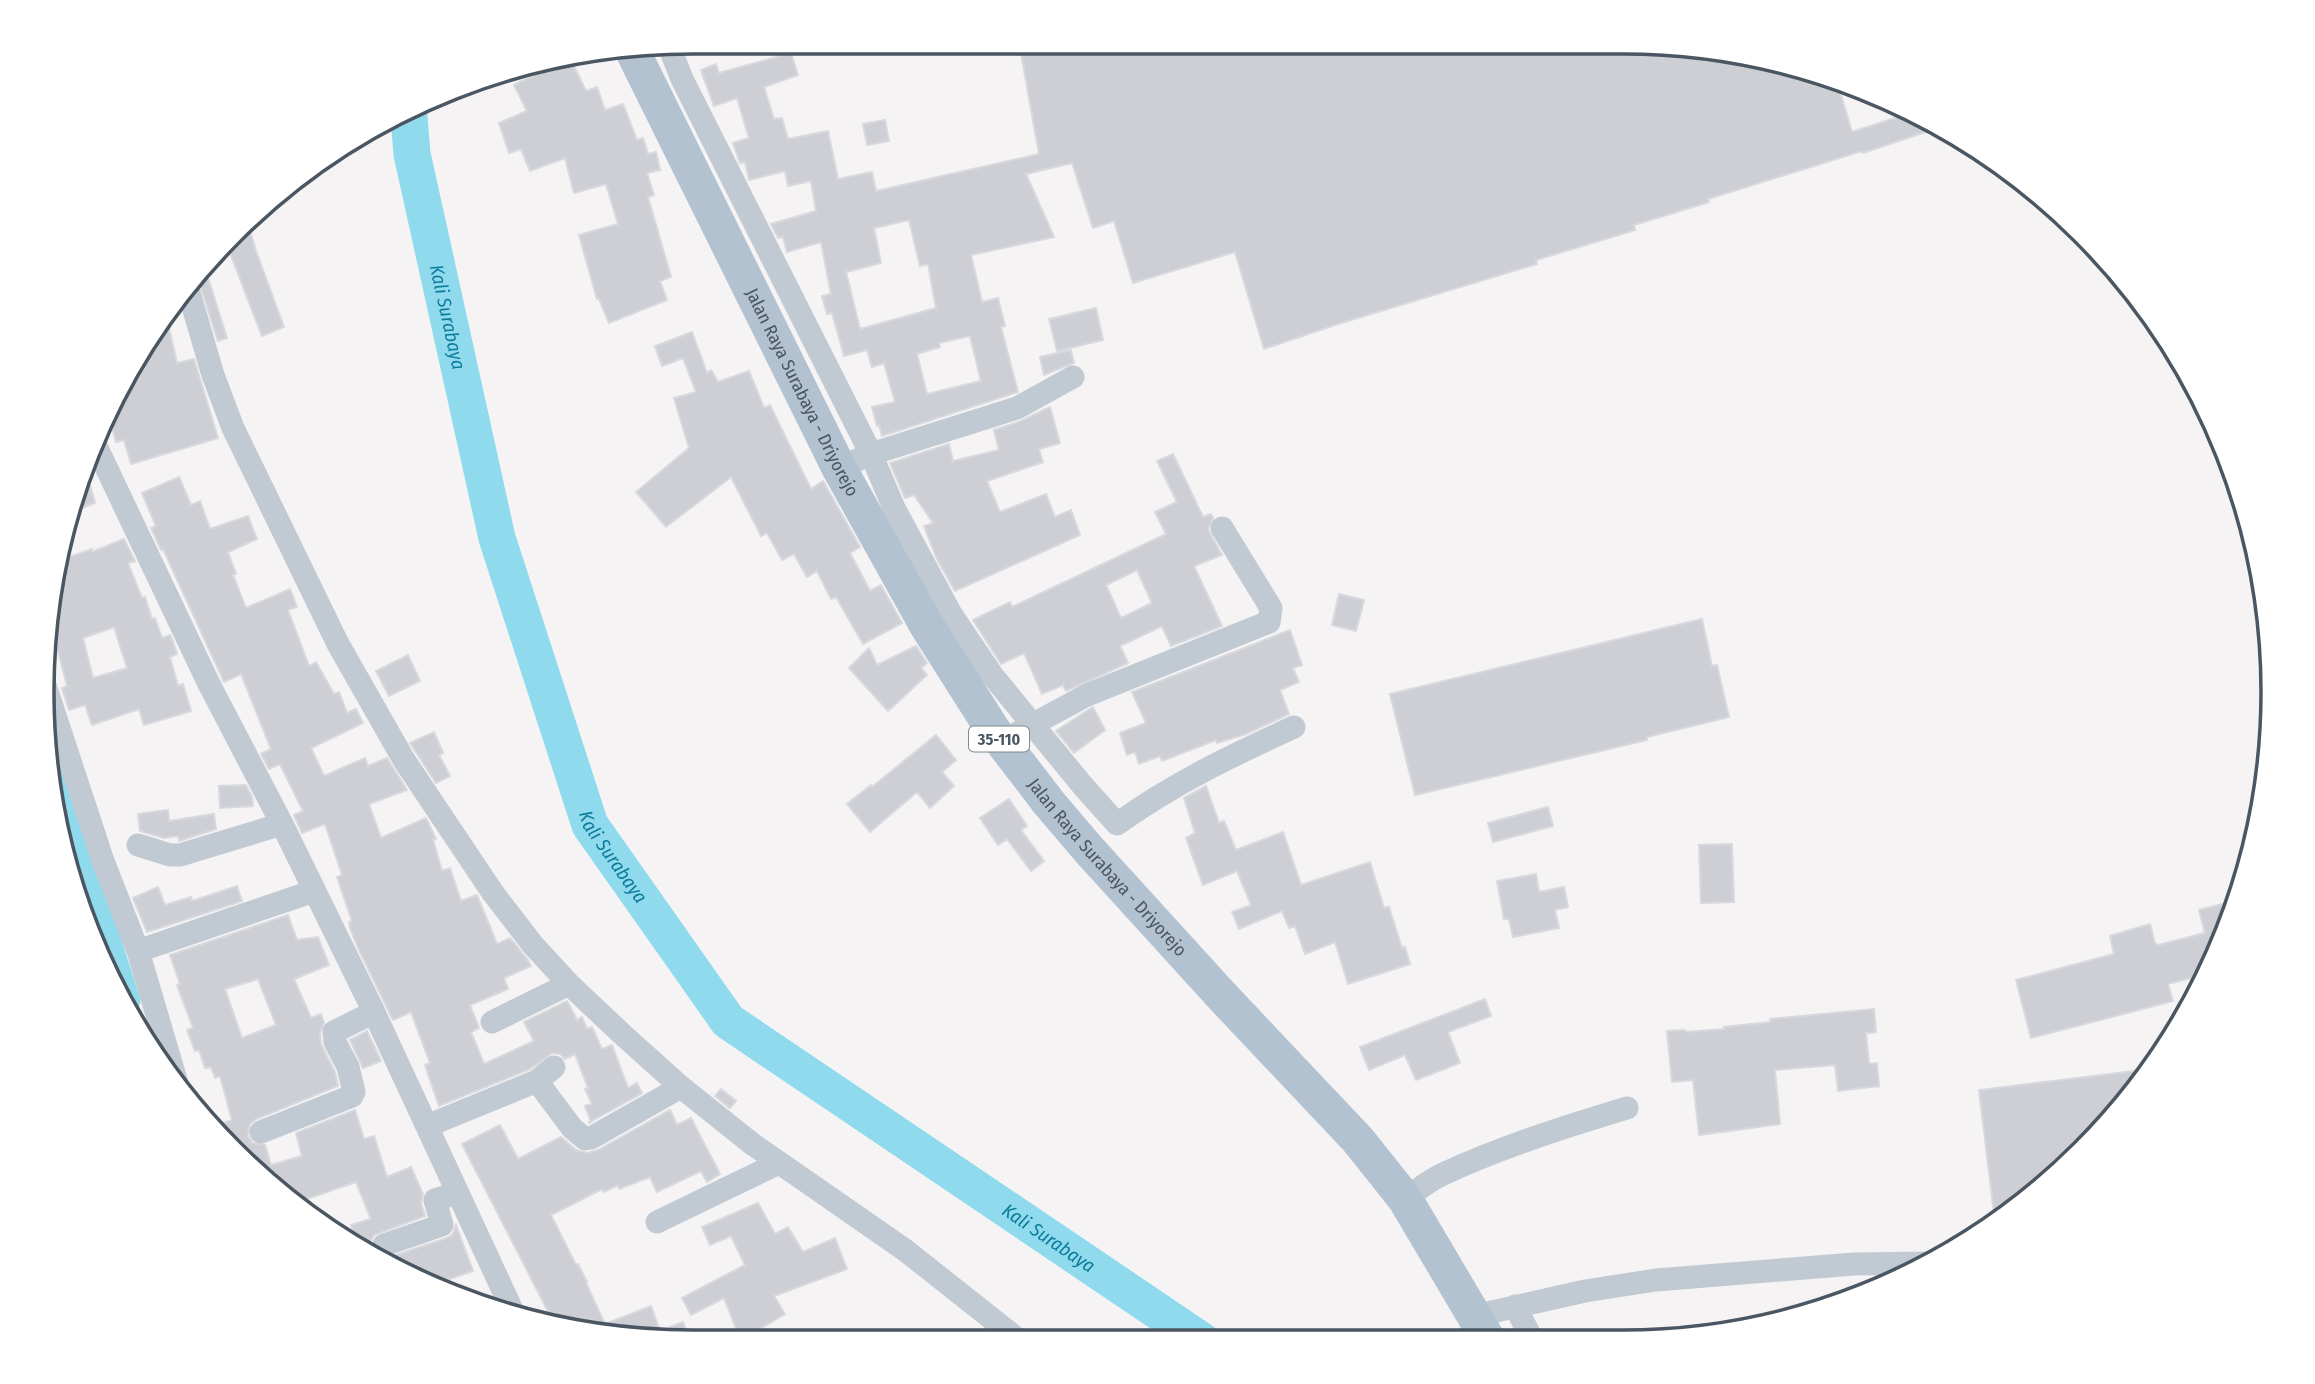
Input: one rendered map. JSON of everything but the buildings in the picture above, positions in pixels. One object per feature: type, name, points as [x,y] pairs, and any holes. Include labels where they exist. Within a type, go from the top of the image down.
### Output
[{"type":"main road","name":"Jalan Raya Surabaya - Driyorejo","points":[[637,57],[839,468],[927,626],[1002,743],[1049,803],[1221,995],[1358,1140],[1405,1199],[1481,1328]]},
{"type":"street","name":"Jalan Raya Surabaya - Driyorejo","points":[[673,55],[682,79],[871,454],[894,508],[951,614],[992,676],[1117,824],[1203,769],[1294,727]]},
{"type":"street","points":[[191,298],[233,428],[338,644],[404,760],[493,893],[533,945],[569,984],[681,1087],[751,1143],[905,1250],[1007,1330]]},
{"type":"street","points":[[839,468],[871,454],[1017,408],[1073,377]]},
{"type":"street","points":[[100,455],[209,684],[282,824],[374,1012],[509,1302]]},
{"type":"street","points":[[1002,743],[1087,695],[1269,622],[1271,608],[1222,528]]},
{"type":"street","points":[[55,718],[103,861],[138,951],[169,1056]]},
{"type":"street","points":[[1049,803],[1077,779]]},
{"type":"street","points":[[138,845],[180,855],[282,824]]},
{"type":"street","points":[[138,951],[314,891]]},
{"type":"street","points":[[492,1022],[569,984]]},
{"type":"street","points":[[261,1132],[352,1096],[354,1092],[348,1067],[335,1042],[334,1032],[374,1012]]},
{"type":"street","points":[[427,1126],[545,1074],[572,1128],[584,1139],[591,1138],[681,1087]]},
{"type":"street","points":[[1405,1199],[1438,1176],[1547,1133],[1627,1108]]},
{"type":"street","points":[[657,1223],[779,1163]]},
{"type":"street","points":[[384,1245],[442,1225],[436,1200],[457,1193]]},
{"type":"street","points":[[1481,1328],[1515,1306],[1656,1280],[1854,1264],[1906,1263]]},
{"type":"street","points":[[1515,1306],[1528,1330]]},
{"type":"waterway","name":"Kali Surabaya","points":[[409,120],[412,154],[497,538],[590,825],[728,1021],[1186,1330]]},
{"type":"waterway","points":[[62,790],[123,980]]}]
